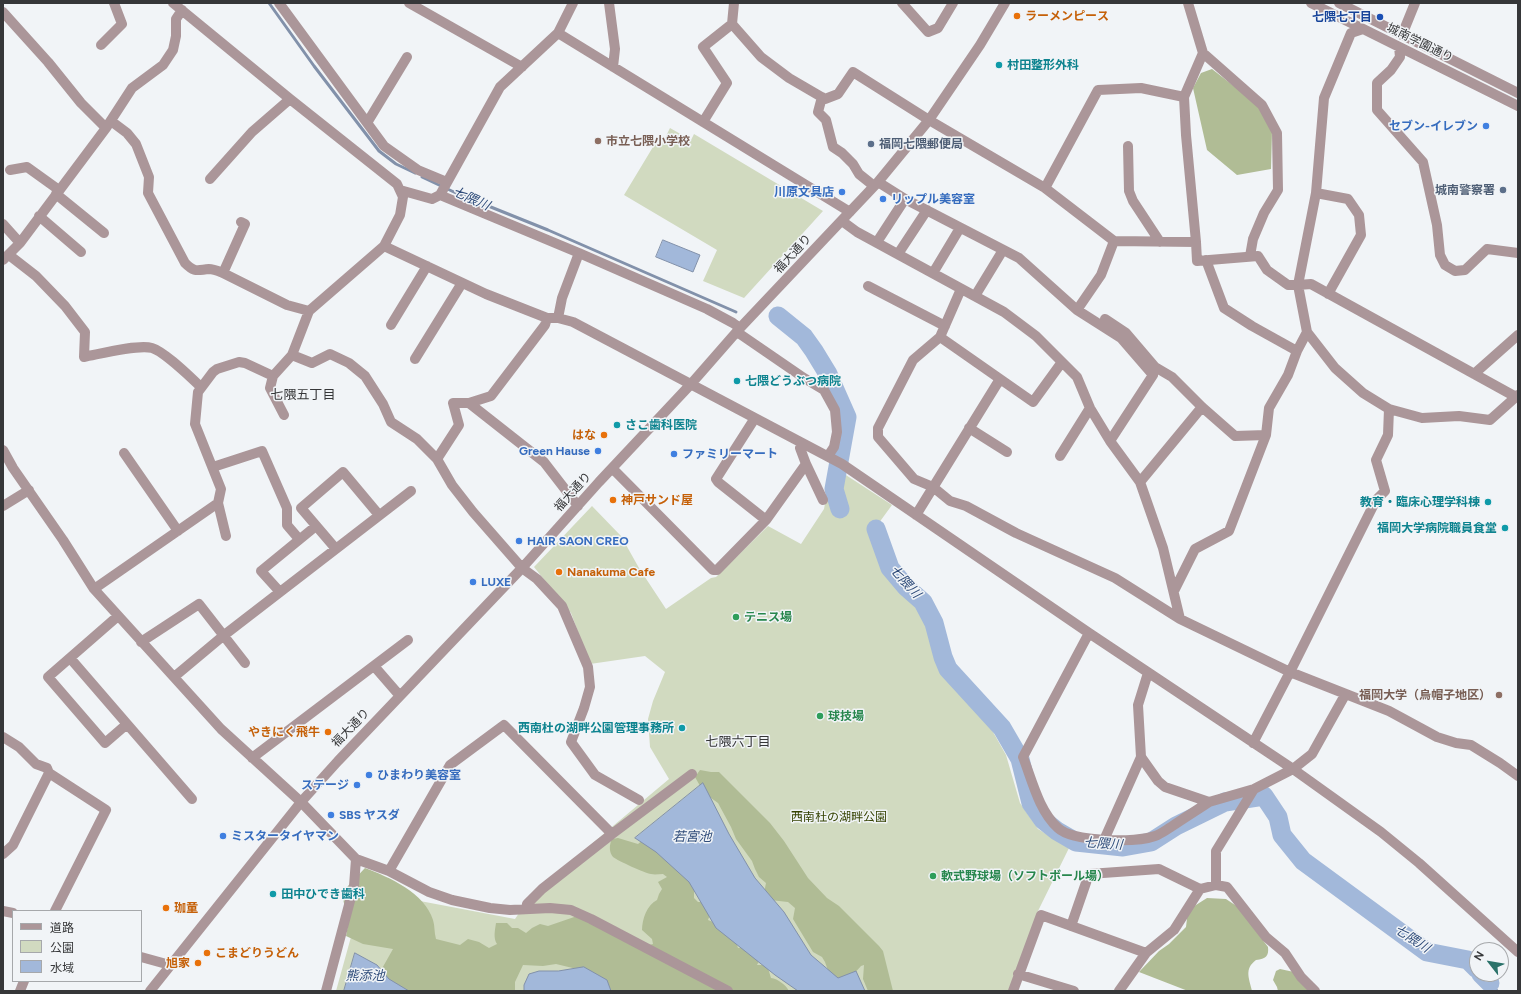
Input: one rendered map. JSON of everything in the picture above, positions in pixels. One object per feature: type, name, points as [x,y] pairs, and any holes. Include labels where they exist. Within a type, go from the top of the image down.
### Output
[{"type":"street","points":[[101,45],[122,24],[114,3]]},
{"type":"street","points":[[173,3],[397,184],[403,197],[400,215],[384,246],[309,311],[292,355],[273,376],[270,388],[284,415]]},
{"type":"street","points":[[279,3],[384,146],[393,154],[418,170],[447,182]]},
{"type":"street","points":[[409,3],[522,67]]},
{"type":"street","points":[[400,190],[432,199],[440,195],[500,87],[558,33],[573,3]]},
{"type":"street","points":[[609,3],[615,49],[613,67]]},
{"type":"street","points":[[703,122],[727,84],[703,47],[732,24],[734,3]]},
{"type":"street","points":[[902,3],[928,32],[938,28],[953,3]]},
{"type":"street","name":"福大通り","points":[[150,991],[301,802],[338,761],[522,568],[612,468],[691,384],[738,330],[876,184],[929,120],[980,45],[1005,3]]},
{"type":"street","points":[[1188,3],[1203,53],[1262,105],[1277,133],[1278,190],[1264,213],[1253,239],[1250,256]]},
{"type":"street","name":"城南学園通り","points":[[1311,3],[1518,106]]},
{"type":"street","name":"城南学園通り","points":[[1339,3],[1518,93]]},
{"type":"street","points":[[1402,35],[1415,3]]},
{"type":"street","points":[[182,10],[176,19],[176,36],[173,50],[163,66],[132,88],[108,124],[20,243],[6,257],[36,276],[65,306],[85,332],[84,357],[138,348],[152,348],[166,357],[201,387]]},
{"type":"street","points":[[3,12],[48,62],[81,103],[108,124],[127,133],[136,144],[149,177],[148,193],[185,263],[194,271],[212,269],[223,272],[287,305],[309,311]]},
{"type":"street","points":[[732,24],[761,57],[789,78],[825,99],[838,94],[853,72],[929,120],[1045,188],[1114,241],[1196,242]]},
{"type":"street","points":[[1203,53],[1184,96],[1197,261],[1258,256],[1267,270],[1288,285],[1298,285],[1311,284],[1474,374],[1517,396],[1490,420],[1459,416],[1422,418],[1389,409],[1363,393],[1335,368],[1307,332],[1298,285],[1316,193],[1324,98],[1351,33],[1363,29]]},
{"type":"street","points":[[558,33],[850,212]]},
{"type":"street","points":[[1399,47],[1400,57],[1391,70],[1377,83],[1377,110],[1423,162],[1437,225],[1440,255],[1445,265],[1455,271],[1465,270],[1487,248],[1518,253]]},
{"type":"street","points":[[367,123],[407,57]]},
{"type":"street","points":[[1045,188],[1098,90],[1141,88],[1184,96]]},
{"type":"street","points":[[822,97],[818,112],[826,120],[833,147],[842,153],[853,164],[859,174],[1019,258],[1077,310],[1121,338],[1153,375],[1110,441]]},
{"type":"street","points":[[210,179],[252,132],[290,99]]},
{"type":"street","points":[[1128,146],[1129,191],[1133,201],[1160,242]]},
{"type":"street","points":[[10,170],[27,167],[104,233]]},
{"type":"street","points":[[1316,193],[1348,199],[1358,215],[1361,235],[1328,294]]},
{"type":"street","points":[[440,195],[707,309],[733,323],[738,330],[804,378],[824,390],[835,410],[837,432],[830,457]]},
{"type":"street","points":[[877,242],[905,198]]},
{"type":"street","points":[[898,254],[927,210]]},
{"type":"street","points":[[39,216],[81,252]]},
{"type":"street","points":[[842,221],[857,232],[1004,312],[1036,336],[1077,377],[1090,408],[1110,441],[1140,482],[1163,548],[1180,619]]},
{"type":"street","points":[[223,272],[245,224],[241,222]]},
{"type":"street","points":[[3,224],[20,243]]},
{"type":"street","points":[[933,274],[960,228]]},
{"type":"street","points":[[1077,310],[1101,274],[1114,241]]},
{"type":"street","points":[[384,246],[486,294],[547,318],[558,318],[573,322],[842,464],[1148,673],[1293,769],[1381,832],[1419,863],[1518,952]]},
{"type":"street","points":[[975,296],[1003,250]]},
{"type":"street","points":[[558,318],[562,298],[578,253]]},
{"type":"street","points":[[1206,260],[1224,308],[1252,326],[1297,351]]},
{"type":"street","points":[[391,325],[427,266]]},
{"type":"street","points":[[415,359],[462,283]]},
{"type":"street","points":[[868,286],[945,326]]},
{"type":"street","points":[[961,289],[940,337],[913,360],[878,428],[878,437],[914,479],[933,487],[950,500],[966,506],[1016,533],[1115,578],[1180,619],[1290,672],[1345,695],[1360,699],[1389,711],[1437,737],[1456,743],[1471,745],[1518,776]]},
{"type":"street","points":[[437,459],[459,425],[453,403],[469,403],[491,396],[545,325],[547,318]]},
{"type":"street","points":[[1105,319],[1126,333],[1155,367],[1172,377],[1202,407],[1235,436],[1266,435]]},
{"type":"street","points":[[1174,591],[1195,549],[1229,531],[1266,435],[1269,408],[1288,375],[1297,351],[1307,332]]},
{"type":"street","points":[[1474,374],[1518,335]]},
{"type":"street","points":[[940,337],[1033,402],[1062,362]]},
{"type":"street","points":[[292,355],[312,363],[330,354],[349,363],[365,376],[391,422],[417,439],[437,459],[452,485],[473,512],[522,568],[537,579],[562,606],[588,667],[590,687],[571,742],[595,775],[639,800]]},
{"type":"street","points":[[226,536],[218,503],[221,489],[195,424],[198,392],[217,369],[239,362],[245,363],[273,376]]},
{"type":"street","points":[[916,515],[1000,379]]},
{"type":"street","points":[[469,403],[544,462],[578,506]]},
{"type":"street","points":[[1140,482],[1202,407]]},
{"type":"street","points":[[1060,456],[1090,408]]},
{"type":"street","points":[[1253,743],[1376,500],[1385,491],[1376,460],[1388,435],[1389,409]]},
{"type":"street","points":[[755,418],[716,478],[718,482],[766,520]]},
{"type":"street","points":[[969,428],[1007,452]]},
{"type":"street","points":[[804,444],[800,448],[823,500]]},
{"type":"street","points":[[3,450],[13,468],[63,540],[94,589],[221,729],[301,802],[356,859],[389,871],[429,892],[452,900],[490,908],[510,910],[550,908],[572,910],[728,991]]},
{"type":"street","points":[[213,467],[262,451],[288,508],[287,525],[299,539]]},
{"type":"street","points":[[124,453],[178,531]]},
{"type":"street","points":[[612,468],[713,570],[717,570],[766,520],[806,464]]},
{"type":"street","points":[[336,549],[301,508],[342,472],[380,515]]},
{"type":"street","points":[[3,506],[29,490]]},
{"type":"street","points":[[174,677],[223,636],[411,491]]},
{"type":"street","points":[[94,589],[218,503]]},
{"type":"street","points":[[280,592],[261,571],[316,526]]},
{"type":"street","points":[[142,642],[199,604],[245,663]]},
{"type":"street","points":[[118,616],[48,677],[105,743],[127,724]]},
{"type":"street","points":[[1089,633],[1023,757],[1038,797],[1046,813],[1057,828],[1068,834],[1104,840],[1139,840],[1156,836],[1209,802],[1254,789],[1293,769],[1312,754],[1345,695]]},
{"type":"street","points":[[252,758],[408,640]]},
{"type":"street","points":[[70,658],[192,799]]},
{"type":"street","points":[[374,666],[400,696]]},
{"type":"street","points":[[1104,840],[1141,757],[1138,705],[1148,673]]},
{"type":"street","points":[[389,871],[450,765],[504,725],[612,834]]},
{"type":"street","points":[[3,737],[20,747],[36,764],[47,768],[49,773],[106,810],[56,910]]},
{"type":"street","points":[[1141,757],[1158,781],[1165,787],[1209,802]]},
{"type":"street","points":[[3,854],[13,845],[49,773]]},
{"type":"street","points":[[526,909],[527,904],[542,889],[692,774]]},
{"type":"street","points":[[1216,885],[1216,851],[1254,789]]},
{"type":"street","points":[[326,991],[354,886],[356,859]]},
{"type":"street","points":[[1071,926],[1089,874],[1159,870],[1200,889],[1216,885],[1226,888],[1266,937],[1285,953],[1301,977],[1315,991]]},
{"type":"street","points":[[1119,991],[1146,953],[1174,930],[1200,889]]},
{"type":"street","points":[[1013,991],[1041,915],[1146,953]]},
{"type":"street","points":[[142,957],[170,966]]},
{"type":"street","points":[[1018,974],[1074,991]]},
{"type":"green space","points":[[1212,69],[1258,105],[1272,132],[1271,169],[1237,175],[1207,150],[1193,88],[1201,73]]},
{"type":"green space","points":[[670,128],[691,140],[694,134],[823,211],[744,298],[703,281],[717,250],[624,195],[659,137],[664,140]]},
{"type":"green space","name":"西南杜の湖畔公園","points":[[832,466],[892,505],[873,531],[887,569],[921,603],[933,630],[938,662],[984,716],[1006,755],[1020,803],[1038,829],[1069,848],[1038,911],[1009,991],[336,991],[369,872],[420,901],[515,919],[532,894],[669,779],[650,747],[648,719],[653,701],[665,672],[645,656],[590,664],[571,613],[534,567],[592,506],[621,536],[639,568],[666,609],[711,578],[716,577],[768,526],[801,544],[824,509]]},
{"type":"green space","points":[[700,770],[719,772],[770,823],[784,841],[808,878],[827,898],[839,906],[879,946],[883,951],[893,991],[868,991],[863,979],[864,965],[861,966],[852,976],[841,981],[830,976],[822,957],[813,952],[793,919],[795,908],[788,902],[770,900],[764,893],[766,883],[759,877],[752,861],[736,839],[718,803],[704,793],[695,777]]},
{"type":"green space","points":[[618,838],[638,844],[644,839],[694,885],[694,898],[698,902],[705,902],[711,912],[708,920],[727,931],[734,939],[738,948],[746,947],[760,959],[757,965],[767,965],[771,978],[782,983],[789,991],[598,991],[581,970],[556,964],[543,966],[523,965],[515,982],[515,991],[394,991],[380,972],[393,949],[363,944],[346,936],[348,925],[343,898],[347,887],[365,868],[395,881],[414,894],[422,902],[429,910],[433,920],[436,939],[460,945],[468,939],[479,942],[489,948],[497,944],[495,937],[496,923],[507,923],[512,928],[518,928],[526,933],[540,924],[548,926],[580,915],[649,945],[653,944],[652,939],[642,930],[643,921],[650,905],[657,900],[662,889],[658,882],[667,877],[663,874],[652,874],[643,871],[613,857],[610,851],[610,844],[612,839]]},
{"type":"green space","points":[[1207,898],[1226,899],[1238,907],[1268,947],[1267,955],[1262,959],[1256,960],[1250,967],[1248,974],[1252,991],[1188,991],[1139,972],[1159,951],[1169,944],[1186,927],[1188,910]]},
{"type":"green space","points":[[1280,969],[1294,972],[1309,991],[1278,991],[1273,980],[1276,971]]},
{"type":"water","points":[[663,240],[700,255],[693,272],[656,257]]},
{"type":"water","name":"若宮池","points":[[703,783],[729,834],[755,878],[784,912],[811,955],[838,978],[856,971],[865,991],[798,991],[775,975],[716,928],[689,882],[656,852],[635,838]]},
{"type":"water","name":"熊添池","points":[[355,953],[377,965],[389,979],[409,991],[344,991]]},
{"type":"water","points":[[584,967],[607,980],[611,991],[524,991],[524,985],[529,974],[539,971],[558,971]]},
{"type":"waterway","name":"七隈川","points":[[269,3],[314,66],[379,151],[396,164],[415,173]]},
{"type":"waterway","name":"七隈川","points":[[422,177],[456,193],[548,230],[736,312]]},
{"type":"waterway","name":"七隈川","points":[[778,316],[804,337],[814,351],[828,374],[847,417],[834,489],[840,509]]},
{"type":"waterway","name":"七隈川","points":[[876,529],[890,568],[906,587],[923,602],[934,623],[943,657],[948,669],[1002,728],[1020,759],[1031,803],[1043,820],[1057,831],[1076,842],[1123,847],[1151,842],[1176,826],[1225,802],[1264,796],[1278,817],[1282,835],[1303,861],[1427,952],[1469,961]]},
{"type":"waterway","name":"七隈川","points":[[1490,983],[1497,991]]},
{"type":"place","name":"ラーメンピース","points":[[1017,16]]},
{"type":"place","name":"七隈七丁目","points":[[1380,17]]},
{"type":"place","name":"村田整形外科","points":[[999,65]]},
{"type":"place","name":"セブン-イレブン","points":[[1486,126]]},
{"type":"place","name":"市立七隈小学校","points":[[598,141]]},
{"type":"place","name":"福岡七隈郵便局","points":[[871,144]]},
{"type":"place","name":"城南警察署","points":[[1503,190]]},
{"type":"place","name":"川原文具店","points":[[842,192]]},
{"type":"place","name":"リップル美容室","points":[[883,199]]},
{"type":"place","name":"七隈どうぶつ病院","points":[[737,381]]},
{"type":"place","name":"さこ歯科医院","points":[[617,425]]},
{"type":"place","name":"はな","points":[[604,435]]},
{"type":"place","name":"Green Hause","points":[[598,451]]},
{"type":"place","name":"ファミリーマート","points":[[674,454]]},
{"type":"place","name":"神戸サンド屋","points":[[613,500]]},
{"type":"place","name":"教育・臨床心理学科棟","points":[[1488,502]]},
{"type":"place","name":"福岡大学病院職員食堂","points":[[1505,528]]},
{"type":"place","name":"HAIR SAON CREO","points":[[519,541]]},
{"type":"place","name":"Nanakuma Cafe","points":[[559,572]]},
{"type":"place","name":"LUXE","points":[[473,582]]},
{"type":"place","name":"テニス場","points":[[736,617]]},
{"type":"place","name":"福岡大学（烏帽子地区）","points":[[1499,695]]},
{"type":"place","name":"球技場","points":[[820,716]]},
{"type":"place","name":"西南杜の湖畔公園管理事務所","points":[[682,728]]},
{"type":"place","name":"やきにく飛牛","points":[[328,732]]},
{"type":"place","name":"ひまわり美容室","points":[[369,775]]},
{"type":"place","name":"ステージ","points":[[357,785]]},
{"type":"place","name":"SBS ヤスダ","points":[[331,815]]},
{"type":"place","name":"ミスタータイヤマン","points":[[223,836]]},
{"type":"place","name":"軟式野球場（ソフトボール場）","points":[[933,876]]},
{"type":"place","name":"田中ひでき歯科","points":[[273,894]]},
{"type":"place","name":"珈童","points":[[166,908]]},
{"type":"place","name":"こまどりうどん","points":[[207,953]]},
{"type":"place","name":"旭家","points":[[198,963]]},
{"type":"district","name":"七隈五丁目","points":[[303,395]]},
{"type":"district","name":"七隈六丁目","points":[[738,742]]}]
